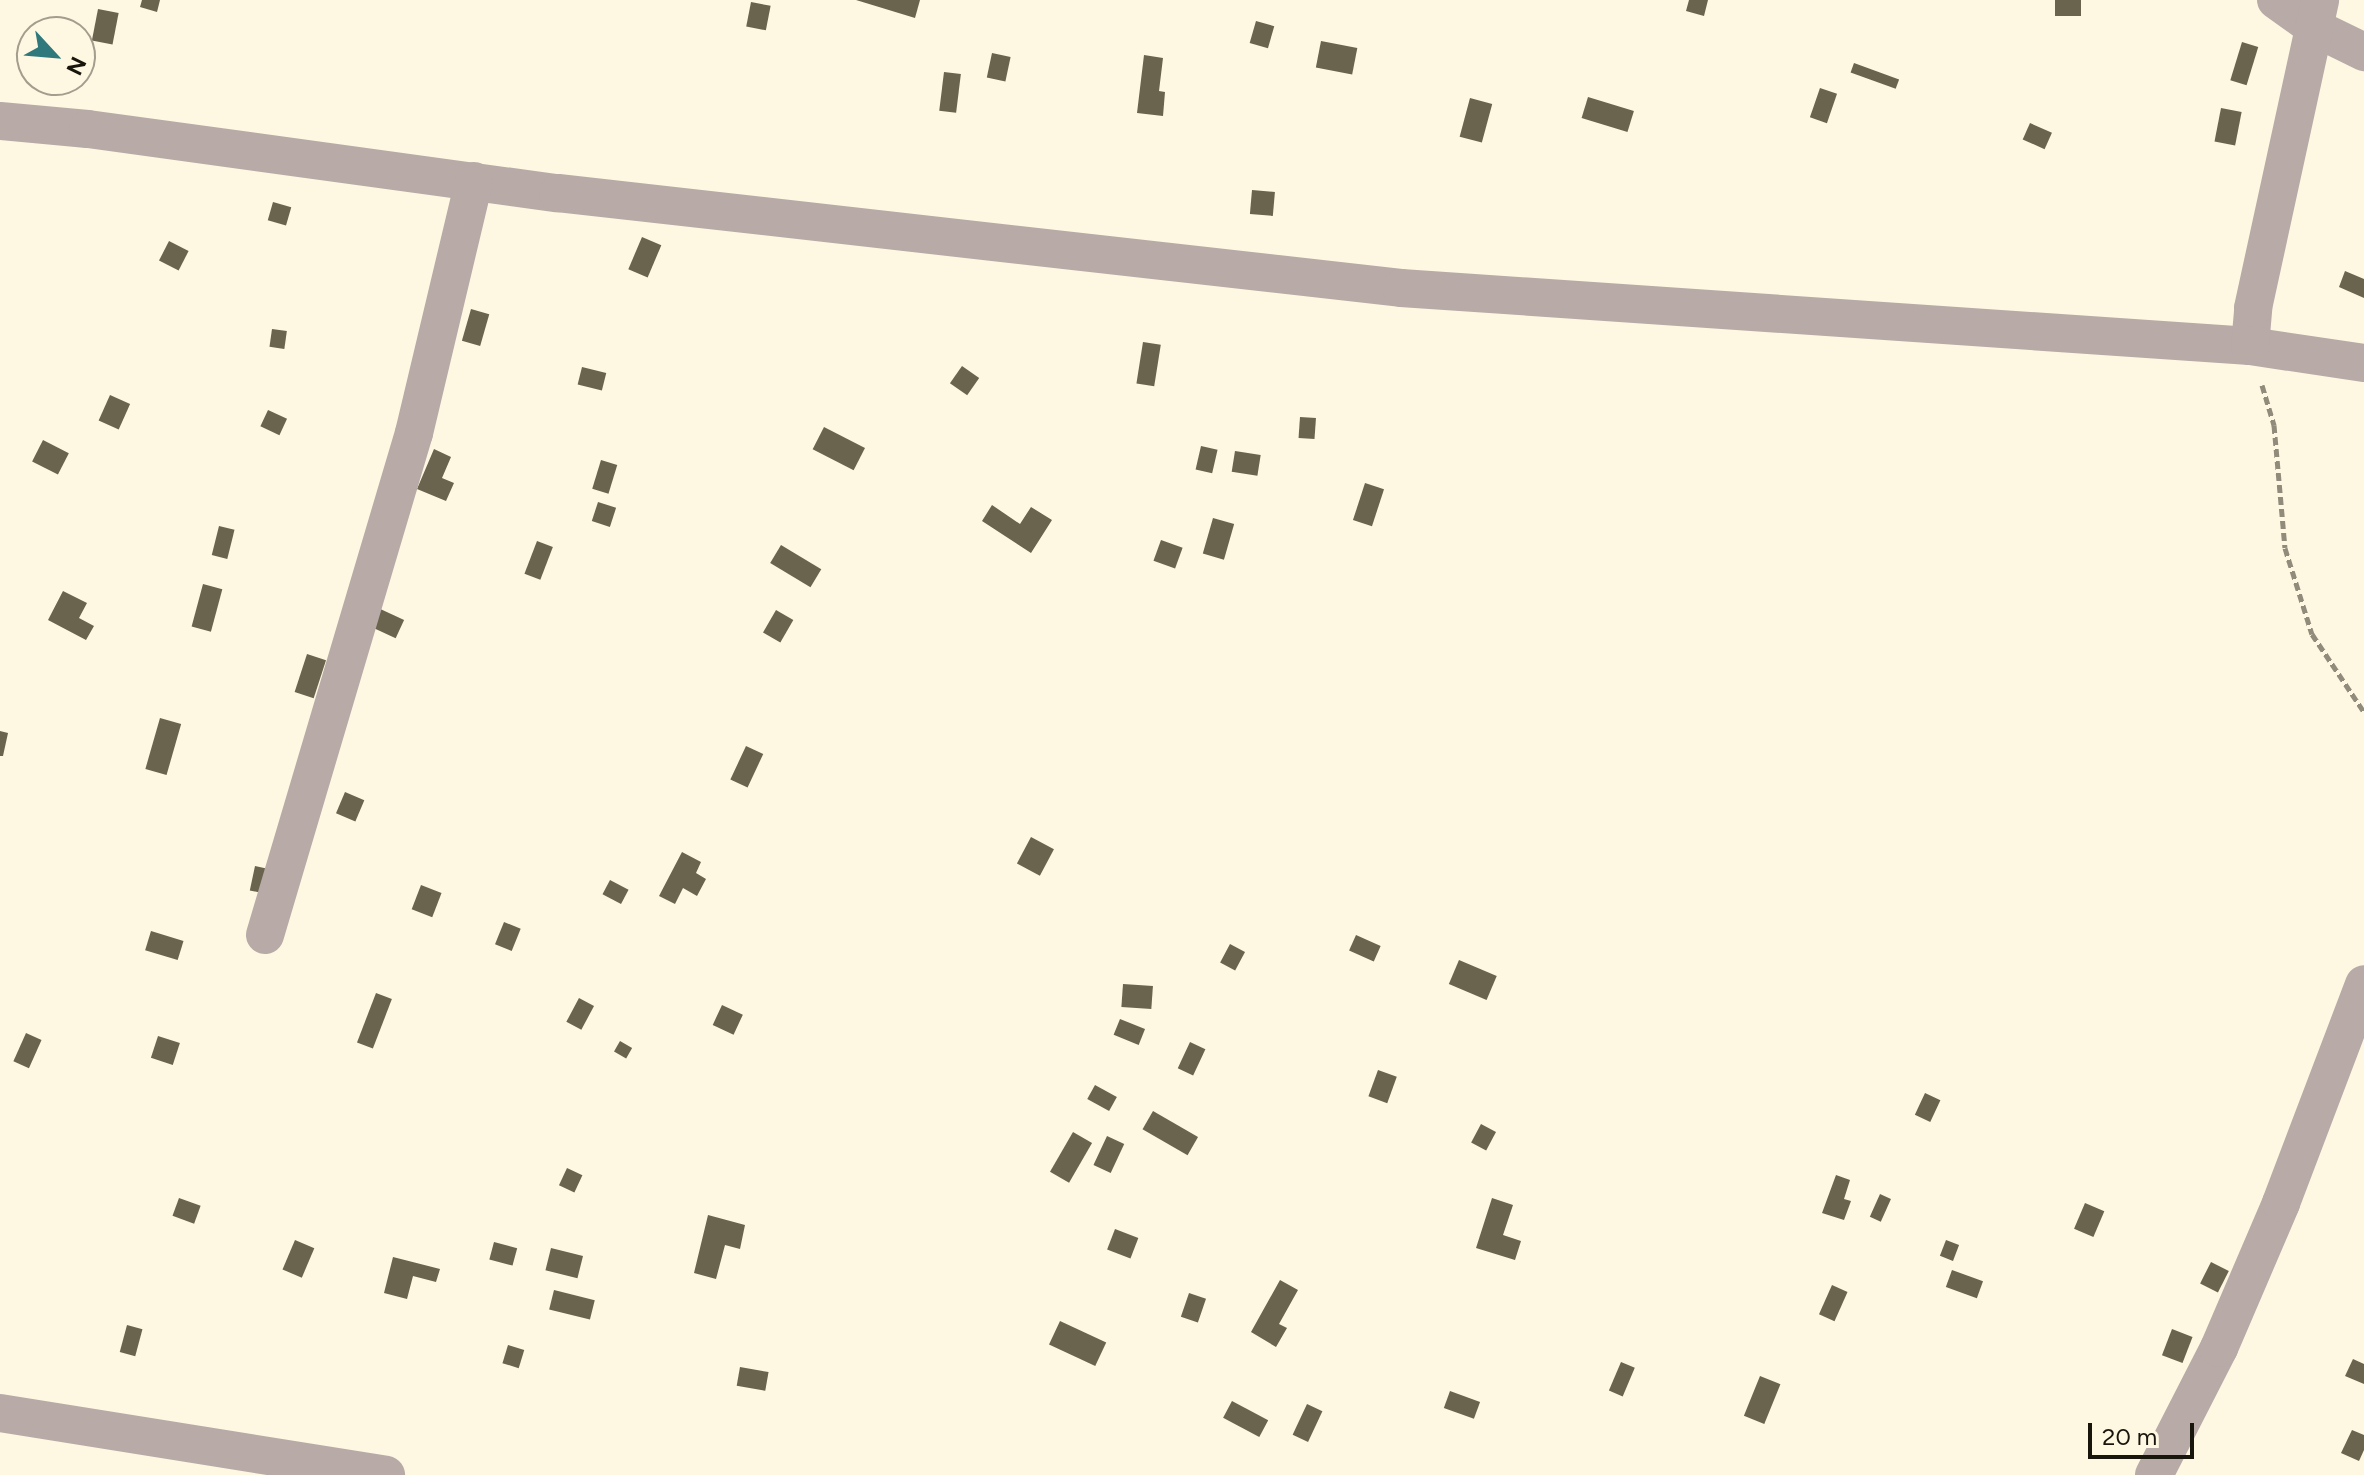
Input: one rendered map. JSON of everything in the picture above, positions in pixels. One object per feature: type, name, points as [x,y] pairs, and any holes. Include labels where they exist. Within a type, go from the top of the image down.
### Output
[{"type":"street","points":[[2276,0],[2317,14],[2364,52]]},
{"type":"street","points":[[2250,346],[2253,308],[2317,14]]},
{"type":"street","points":[[0,121],[88,129],[474,181],[1401,288],[2250,346],[2364,363]]},
{"type":"street","points":[[265,935],[414,433],[474,181]]},
{"type":"street","points":[[2154,1475],[2219,1348],[2275,1217],[2364,984]]},
{"type":"street","points":[[0,1413],[386,1475]]},
{"type":"path","points":[[2250,346],[2274,425],[2285,548],[2312,634],[2364,712]]},
{"type":"building","points":[[142,0],[160,0],[157,12],[140,7]]},
{"type":"building","points":[[856,0],[920,0],[915,18]]},
{"type":"building","points":[[1689,0],[1708,0],[1704,16],[1686,11]]},
{"type":"building","points":[[2055,0],[2081,0],[2081,16],[2055,16]]},
{"type":"building","points":[[751,2],[771,6],[766,30],[746,27]]},
{"type":"building","points":[[98,9],[119,13],[113,44],[96,41]]},
{"type":"building","points":[[1256,21],[1274,26],[1268,48],[1250,43]]},
{"type":"building","points":[[1321,41],[1357,48],[1352,75],[1316,68]]},
{"type":"building","points":[[2242,42],[2258,47],[2247,85],[2230,80]]},
{"type":"building","points":[[992,53],[1011,57],[1005,81],[987,77]]},
{"type":"building","points":[[1144,55],[1163,58],[1159,91],[1165,92],[1163,116],[1137,113]]},
{"type":"building","points":[[1854,63],[1899,79],[1896,89],[1851,72]]},
{"type":"building","points":[[944,72],[961,74],[956,113],[939,111]]},
{"type":"building","points":[[1820,88],[1837,94],[1827,123],[1810,117]]},
{"type":"building","points":[[1588,97],[1634,111],[1627,132],[1582,118]]},
{"type":"building","points":[[1470,98],[1492,104],[1482,143],[1460,137]]},
{"type":"building","points":[[2221,108],[2242,112],[2235,145],[2215,141]]},
{"type":"building","points":[[2030,123],[2052,133],[2045,149],[2023,139]]},
{"type":"building","points":[[1252,190],[1275,192],[1273,216],[1250,214]]},
{"type":"building","points":[[273,202],[291,207],[286,226],[268,220]]},
{"type":"building","points":[[642,237],[661,245],[648,277],[628,269]]},
{"type":"building","points":[[169,241],[189,251],[179,271],[159,261]]},
{"type":"building","points":[[2345,271],[2364,279],[2364,298],[2339,287]]},
{"type":"building","points":[[471,309],[489,314],[480,346],[462,341]]},
{"type":"building","points":[[272,329],[287,331],[284,349],[269,347]]},
{"type":"building","points":[[1143,342],[1161,345],[1154,386],[1136,383]]},
{"type":"building","points":[[962,366],[979,378],[967,395],[950,383]]},
{"type":"building","points":[[582,367],[606,373],[602,391],[578,384]]},
{"type":"building","points":[[110,395],[130,404],[119,430],[99,421]]},
{"type":"building","points":[[268,410],[287,419],[279,435],[260,426]]},
{"type":"building","points":[[1300,417],[1316,418],[1314,439],[1299,438]]},
{"type":"building","points":[[824,427],[865,448],[854,470],[813,449]]},
{"type":"building","points":[[43,440],[69,453],[58,475],[32,461]]},
{"type":"building","points":[[1201,446],[1218,450],[1212,473],[1196,469]]},
{"type":"building","points":[[434,449],[451,457],[442,478],[454,483],[446,501],[417,489]]},
{"type":"building","points":[[1235,451],[1261,455],[1257,476],[1232,472]]},
{"type":"building","points":[[601,460],[617,465],[608,494],[592,489]]},
{"type":"building","points":[[1365,483],[1384,489],[1372,526],[1353,520]]},
{"type":"building","points":[[598,502],[616,508],[610,527],[592,521]]},
{"type":"building","points":[[992,505],[1020,524],[1031,507],[1052,520],[1031,553],[982,521]]},
{"type":"building","points":[[1213,518],[1234,524],[1224,560],[1203,554]]},
{"type":"building","points":[[219,526],[235,530],[227,559],[212,555]]},
{"type":"building","points":[[1161,540],[1183,548],[1175,569],[1153,561]]},
{"type":"building","points":[[537,541],[553,547],[540,580],[524,574]]},
{"type":"building","points":[[781,545],[821,569],[810,587],[770,563]]},
{"type":"building","points":[[203,584],[222,589],[211,632],[192,627]]},
{"type":"building","points":[[63,591],[87,603],[79,618],[94,626],[86,640],[48,620]]},
{"type":"building","points":[[376,607],[404,620],[396,638],[368,625]]},
{"type":"building","points":[[776,610],[793,620],[780,643],[763,633]]},
{"type":"building","points":[[307,654],[326,660],[314,698],[295,692]]},
{"type":"building","points":[[160,718],[181,724],[167,775],[145,769]]},
{"type":"building","points":[[0,731],[8,733],[3,756],[0,756]]},
{"type":"building","points":[[746,746],[763,754],[748,788],[730,780]]},
{"type":"building","points":[[345,792],[364,800],[355,821],[336,813]]},
{"type":"building","points":[[1031,837],[1054,849],[1040,876],[1017,863]]},
{"type":"building","points":[[682,852],[701,862],[696,873],[706,879],[697,896],[683,888],[675,904],[659,896]]},
{"type":"building","points":[[255,866],[269,869],[263,893],[250,890]]},
{"type":"building","points":[[610,880],[629,890],[621,904],[602,894]]},
{"type":"building","points":[[421,885],[442,893],[432,917],[412,909]]},
{"type":"building","points":[[504,922],[521,929],[512,951],[495,944]]},
{"type":"building","points":[[151,931],[184,941],[178,960],[145,950]]},
{"type":"building","points":[[1356,935],[1381,946],[1374,962],[1349,951]]},
{"type":"building","points":[[1230,944],[1245,952],[1235,971],[1220,963]]},
{"type":"building","points":[[1459,960],[1497,976],[1487,1000],[1449,984]]},
{"type":"building","points":[[1123,984],[1153,986],[1151,1009],[1121,1007]]},
{"type":"building","points":[[376,993],[392,999],[373,1049],[357,1042]]},
{"type":"building","points":[[579,998],[594,1006],[581,1030],[566,1022]]},
{"type":"building","points":[[722,1005],[743,1015],[734,1035],[713,1025]]},
{"type":"building","points":[[1120,1019],[1145,1029],[1139,1045],[1114,1035]]},
{"type":"building","points":[[26,1033],[42,1040],[29,1068],[13,1061]]},
{"type":"building","points":[[158,1036],[180,1043],[173,1065],[151,1058]]},
{"type":"building","points":[[620,1041],[632,1048],[626,1058],[614,1051]]},
{"type":"building","points":[[1190,1042],[1205,1049],[1193,1075],[1178,1068]]},
{"type":"building","points":[[1378,1070],[1397,1077],[1387,1103],[1368,1096]]},
{"type":"building","points":[[1095,1085],[1117,1097],[1109,1111],[1087,1099]]},
{"type":"building","points":[[1925,1093],[1940,1100],[1930,1122],[1915,1115]]},
{"type":"building","points":[[1153,1111],[1198,1137],[1188,1155],[1142,1129]]},
{"type":"building","points":[[1481,1124],[1496,1132],[1486,1151],[1471,1143]]},
{"type":"building","points":[[1073,1132],[1092,1143],[1069,1183],[1050,1172]]},
{"type":"building","points":[[1107,1136],[1124,1144],[1111,1173],[1093,1165]]},
{"type":"building","points":[[567,1168],[582,1175],[574,1192],[559,1185]]},
{"type":"building","points":[[1836,1175],[1850,1180],[1844,1199],[1851,1201],[1844,1220],[1822,1213]]},
{"type":"building","points":[[1880,1194],[1891,1199],[1881,1222],[1870,1217]]},
{"type":"building","points":[[179,1198],[201,1206],[194,1224],[173,1216]]},
{"type":"building","points":[[1492,1198],[1513,1205],[1503,1235],[1521,1241],[1515,1260],[1476,1248]]},
{"type":"building","points":[[2085,1203],[2104,1211],[2093,1237],[2074,1229]]},
{"type":"building","points":[[708,1215],[745,1225],[740,1249],[725,1245],[716,1279],[694,1273]]},
{"type":"building","points":[[1115,1229],[1138,1238],[1130,1258],[1107,1250]]},
{"type":"building","points":[[295,1240],[314,1248],[302,1278],[282,1269]]},
{"type":"building","points":[[1946,1240],[1959,1245],[1953,1261],[1940,1256]]},
{"type":"building","points":[[494,1242],[517,1248],[513,1266],[489,1259]]},
{"type":"building","points":[[551,1248],[583,1256],[577,1278],[545,1270]]},
{"type":"building","points":[[393,1257],[440,1269],[436,1282],[413,1276],[407,1299],[384,1293]]},
{"type":"building","points":[[2211,1262],[2229,1271],[2218,1292],[2200,1283]]},
{"type":"building","points":[[1952,1270],[1983,1281],[1977,1298],[1946,1287]]},
{"type":"building","points":[[1280,1280],[1298,1290],[1279,1324],[1287,1328],[1276,1347],[1251,1332]]},
{"type":"building","points":[[1832,1285],[1848,1292],[1835,1321],[1819,1314]]},
{"type":"building","points":[[554,1290],[595,1300],[590,1320],[549,1309]]},
{"type":"building","points":[[1189,1293],[1206,1299],[1198,1322],[1181,1317]]},
{"type":"building","points":[[1060,1321],[1106,1343],[1095,1366],[1049,1345]]},
{"type":"building","points":[[127,1325],[142,1329],[135,1356],[120,1352]]},
{"type":"building","points":[[2172,1329],[2193,1337],[2183,1363],[2162,1355]]},
{"type":"building","points":[[508,1345],[524,1350],[519,1368],[502,1363]]},
{"type":"building","points":[[2353,1359],[2364,1364],[2364,1384],[2345,1376]]},
{"type":"building","points":[[1621,1362],[1635,1368],[1623,1396],[1609,1391]]},
{"type":"building","points":[[740,1367],[769,1372],[765,1391],[737,1386]]},
{"type":"building","points":[[1760,1376],[1780,1384],[1764,1424],[1744,1416]]},
{"type":"building","points":[[1450,1391],[1480,1402],[1474,1419],[1444,1408]]},
{"type":"building","points":[[1232,1401],[1268,1420],[1259,1437],[1223,1418]]},
{"type":"building","points":[[1307,1404],[1322,1411],[1308,1442],[1293,1435]]},
{"type":"building","points":[[2352,1430],[2364,1435],[2364,1450],[2359,1461],[2341,1453]]}]
